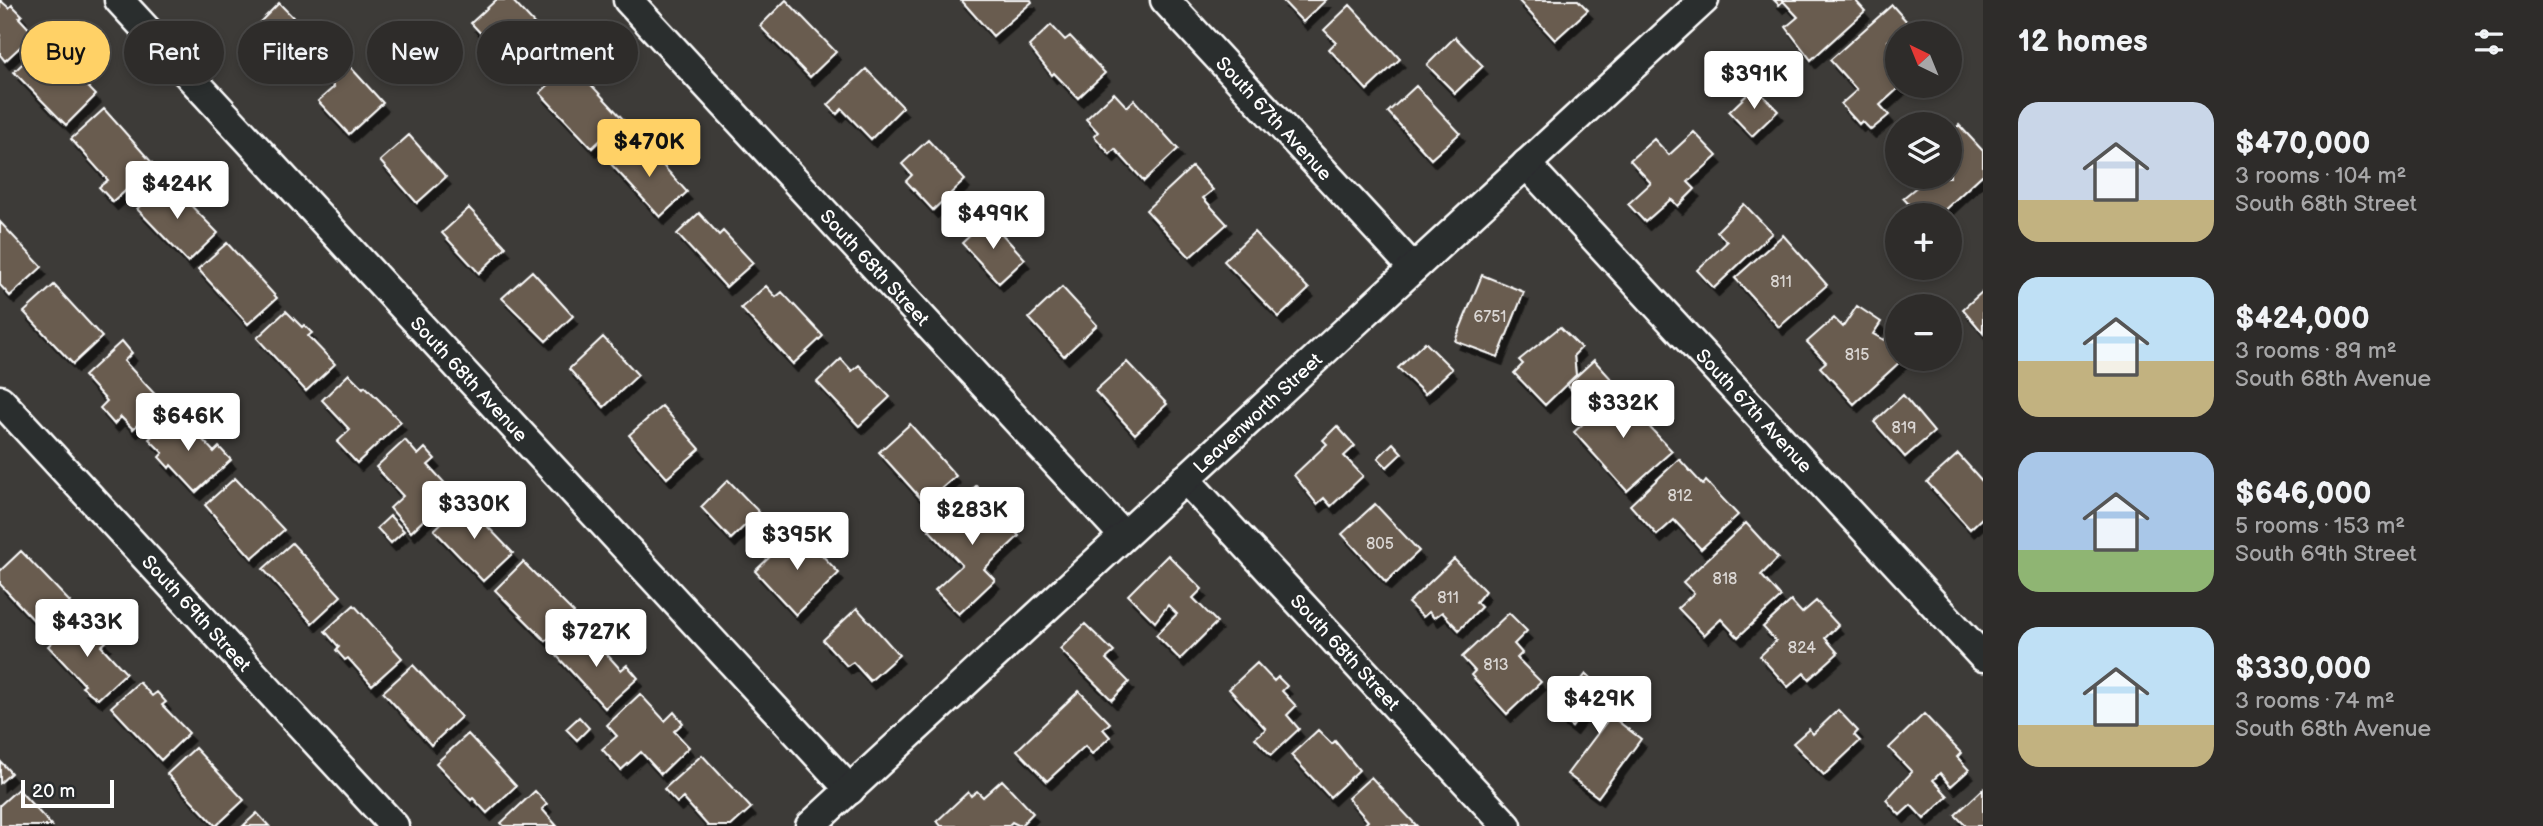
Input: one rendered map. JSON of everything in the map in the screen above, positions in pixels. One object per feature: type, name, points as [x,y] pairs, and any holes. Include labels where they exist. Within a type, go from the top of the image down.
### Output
[{"type":"street","name":"South 68th Avenue","points":[[119,0],[850,790]]},
{"type":"street","name":"South 68th Street","points":[[628,0],[1123,535]]},
{"type":"street","name":"South 67th Avenue","points":[[1165,0],[1413,268]]},
{"type":"street","name":"Leavenworth Street","points":[[810,826],[1702,1]]},
{"type":"street","name":"South 67th Avenue","points":[[1525,164],[1983,657]]},
{"type":"street","name":"South 69th Street","points":[[0,400],[394,826]]},
{"type":"street","name":"South 68th Street","points":[[1185,479],[1507,826]]},
{"type":"building","points":[[0,0],[9,8],[12,5],[22,15],[19,18],[22,21],[21,46],[5,61],[0,55]]},
{"type":"building","points":[[496,0],[512,0],[532,21],[477,21],[477,29],[471,23]]},
{"type":"building","points":[[786,0],[836,52],[810,77],[760,26]]},
{"type":"building","points":[[961,0],[1031,0],[1032,2],[993,36]]},
{"type":"building","points":[[1282,0],[1326,0],[1303,22]]},
{"type":"building","points":[[1518,0],[1578,0],[1588,10],[1555,40]]},
{"type":"building","points":[[1774,0],[1855,0],[1865,11],[1811,60],[1786,27],[1798,17],[1783,1],[1779,5]]},
{"type":"building","points":[[279,3],[297,21],[261,21]]},
{"type":"building","points":[[1350,5],[1400,59],[1367,90],[1329,49],[1336,42],[1324,30]]},
{"type":"building","points":[[1892,5],[1906,21],[1885,21],[1885,98],[1888,98],[1880,105],[1886,112],[1885,118],[1871,130],[1862,121],[1859,124],[1841,104],[1857,90],[1830,60]]},
{"type":"building","points":[[1051,25],[1065,40],[1070,36],[1105,73],[1078,98],[1054,73],[1052,75],[1029,46]]},
{"type":"building","points":[[1455,37],[1483,66],[1455,93],[1427,65]]},
{"type":"building","points":[[21,65],[21,79],[14,72]]},
{"type":"building","points":[[866,69],[903,107],[871,139],[842,109],[837,114],[828,105]]},
{"type":"building","points":[[353,70],[383,103],[349,134],[318,101],[334,87],[331,84],[353,84]]},
{"type":"building","points":[[26,84],[85,84],[96,95],[66,125]]},
{"type":"building","points":[[549,84],[590,84],[623,119],[592,148],[540,93]]},
{"type":"building","points":[[1416,86],[1460,133],[1431,159],[1388,112]]},
{"type":"building","points":[[1755,87],[1778,111],[1752,136],[1729,112]]},
{"type":"building","points":[[1114,93],[1127,107],[1134,100],[1178,149],[1144,181],[1115,149],[1110,154],[1094,136],[1098,132],[1086,119]]},
{"type":"building","points":[[104,109],[154,165],[113,202],[99,187],[108,180],[71,139]]},
{"type":"building","points":[[1962,128],[1983,151],[1983,174],[1952,203],[1908,203],[1903,198],[1914,189],[1962,189]]},
{"type":"building","points":[[1694,132],[1717,156],[1688,182],[1695,189],[1678,206],[1671,199],[1645,222],[1628,204],[1651,183],[1630,160],[1654,139],[1669,155]]},
{"type":"building","points":[[409,135],[446,177],[417,203],[380,161]]},
{"type":"building","points":[[928,140],[965,180],[933,210],[906,181],[912,175],[902,164]]},
{"type":"building","points":[[633,142],[643,153],[648,149],[687,192],[660,217],[610,163]]},
{"type":"building","points":[[1192,167],[1213,190],[1203,198],[1227,224],[1190,257],[1146,210]]},
{"type":"building","points":[[166,180],[218,233],[188,262],[137,209]]},
{"type":"building","points":[[1744,204],[1772,233],[1714,288],[1697,270],[1727,242],[1717,231]]},
{"type":"building","points":[[469,208],[506,247],[479,273],[442,233]]},
{"type":"building","points":[[699,213],[719,235],[723,231],[753,263],[726,287],[677,234]]},
{"type":"building","points":[[988,219],[1025,259],[999,283],[962,243]]},
{"type":"building","points":[[0,222],[42,267],[10,296],[0,285]]},
{"type":"building","points":[[1254,232],[1309,289],[1279,317],[1224,261]]},
{"type":"building","points":[[1783,235],[1827,285],[1779,327],[1735,278]]},
{"type":"building","points":[[227,243],[277,298],[248,324],[198,269]]},
{"type":"building","points":[[532,271],[573,316],[546,341],[502,298]]},
{"type":"building","points":[[1482,275],[1524,292],[1498,357],[1455,341]]},
{"type":"building","points":[[54,285],[102,337],[73,364],[24,312]]},
{"type":"building","points":[[766,286],[776,297],[782,292],[823,336],[793,364],[741,308]]},
{"type":"building","points":[[1062,287],[1097,325],[1064,356],[1029,318]]},
{"type":"building","points":[[1983,291],[1983,333],[1963,309]]},
{"type":"building","points":[[1857,306],[1881,322],[1873,334],[1885,339],[1885,371],[1890,371],[1854,404],[1820,367],[1826,362],[1807,342],[1834,318],[1843,327]]},
{"type":"building","points":[[286,311],[312,333],[308,336],[335,364],[306,391],[257,338]]},
{"type":"building","points":[[1560,327],[1581,348],[1574,355],[1576,375],[1545,405],[1514,373],[1523,364],[1519,360]]},
{"type":"building","points":[[603,337],[638,375],[604,407],[569,369]]},
{"type":"building","points":[[122,341],[132,353],[124,361],[162,402],[133,429],[121,417],[114,424],[100,408],[107,401],[84,376]]},
{"type":"building","points":[[1425,342],[1452,369],[1425,394],[1398,368]]},
{"type":"building","points":[[841,359],[852,371],[859,365],[890,397],[859,426],[817,382]]},
{"type":"building","points":[[1594,360],[1613,381],[1587,406],[1567,385]]},
{"type":"building","points":[[1127,362],[1167,404],[1135,434],[1095,391]]},
{"type":"building","points":[[349,374],[401,422],[357,463],[337,442],[350,430],[322,400]]},
{"type":"building","points":[[1622,388],[1646,415],[1642,419],[1672,451],[1627,491],[1574,432]]},
{"type":"building","points":[[1903,395],[1934,432],[1905,457],[1874,422]]},
{"type":"building","points":[[662,406],[700,449],[667,478],[629,435]]},
{"type":"building","points":[[177,412],[214,452],[219,447],[231,460],[196,492],[171,465],[169,468],[159,457],[163,453],[149,439]]},
{"type":"building","points":[[910,424],[956,476],[925,503],[879,452]]},
{"type":"building","points":[[1337,426],[1355,446],[1344,456],[1363,476],[1331,506],[1324,498],[1317,504],[1294,475],[1327,444],[1323,440]]},
{"type":"building","points":[[405,440],[418,455],[425,448],[435,459],[428,465],[453,492],[411,532],[390,508],[403,496],[376,467]]},
{"type":"building","points":[[1393,443],[1402,453],[1387,467],[1378,458]]},
{"type":"building","points":[[1958,454],[1983,482],[1983,517],[1970,529],[1927,482]]},
{"type":"building","points":[[1679,459],[1703,485],[1706,481],[1738,515],[1701,549],[1674,520],[1657,535],[1630,505]]},
{"type":"building","points":[[235,478],[284,530],[252,558],[205,505]]},
{"type":"building","points":[[728,480],[759,512],[731,539],[701,507]]},
{"type":"building","points":[[976,486],[1019,536],[984,569],[995,580],[959,614],[935,590],[962,565],[929,530]]},
{"type":"building","points":[[464,502],[513,553],[483,581],[434,530]]},
{"type":"building","points":[[1375,504],[1419,551],[1386,582],[1342,534]]},
{"type":"building","points":[[390,516],[404,531],[391,543],[377,528]]},
{"type":"building","points":[[1746,523],[1778,558],[1761,575],[1781,597],[1738,637],[1721,619],[1704,635],[1678,608],[1694,593],[1683,582]]},
{"type":"building","points":[[798,530],[839,573],[796,615],[755,571]]},
{"type":"building","points":[[292,543],[341,596],[312,623],[263,569]]},
{"type":"building","points":[[21,551],[70,602],[42,629],[0,584],[0,571]]},
{"type":"building","points":[[1168,555],[1202,589],[1193,598],[1217,622],[1180,659],[1156,635],[1177,614],[1168,605],[1155,622],[1128,595]]},
{"type":"building","points":[[1454,559],[1485,591],[1476,602],[1481,607],[1459,630],[1442,612],[1434,618],[1429,612],[1423,617],[1408,603]]},
{"type":"building","points":[[523,562],[574,613],[546,641],[495,590]]},
{"type":"building","points":[[1791,601],[1802,613],[1816,601],[1838,625],[1825,638],[1838,653],[1809,679],[1804,673],[1788,687],[1760,656],[1776,641],[1763,627]]},
{"type":"building","points":[[354,605],[402,658],[372,685],[348,658],[345,660],[336,650],[339,647],[325,631]]},
{"type":"building","points":[[857,608],[899,655],[870,681],[853,662],[847,666],[823,640]]},
{"type":"building","points":[[1509,613],[1527,631],[1514,644],[1522,653],[1517,658],[1541,682],[1507,714],[1471,675],[1475,671],[1462,657]]},
{"type":"building","points":[[77,619],[90,633],[94,629],[106,642],[101,646],[126,673],[98,699],[82,687],[85,685],[48,646]]},
{"type":"building","points":[[1085,624],[1114,652],[1106,659],[1129,682],[1112,700],[1060,649]]},
{"type":"building","points":[[585,630],[621,670],[627,665],[638,678],[605,708],[557,656]]},
{"type":"building","points":[[1257,663],[1274,681],[1278,677],[1287,686],[1282,691],[1296,706],[1287,715],[1299,729],[1271,755],[1255,738],[1266,729],[1229,689]]},
{"type":"building","points":[[413,665],[461,717],[431,745],[383,692]]},
{"type":"building","points":[[1586,674],[1626,705],[1615,719],[1641,739],[1598,797],[1567,774],[1610,717],[1591,703],[1572,727],[1555,714]]},
{"type":"building","points":[[139,682],[152,696],[157,692],[166,702],[162,705],[189,733],[161,760],[111,707]]},
{"type":"building","points":[[1079,691],[1110,723],[1103,729],[1110,737],[1092,754],[1085,746],[1047,781],[1017,750]]},
{"type":"building","points":[[640,694],[665,721],[674,712],[683,723],[674,731],[689,747],[661,774],[641,752],[621,770],[602,749],[617,736],[607,725]]},
{"type":"building","points":[[1838,710],[1858,731],[1854,735],[1860,741],[1824,775],[1793,743],[1809,729],[1813,734]]},
{"type":"building","points":[[1924,714],[1961,753],[1957,757],[1969,770],[1951,786],[1940,773],[1933,780],[1948,796],[1924,819],[1911,805],[1900,815],[1886,800],[1912,772],[1889,748]]},
{"type":"building","points":[[579,717],[589,728],[577,740],[566,729]]},
{"type":"building","points":[[1318,730],[1332,744],[1335,741],[1359,770],[1330,797],[1291,755]]},
{"type":"building","points":[[468,734],[516,786],[487,813],[436,763]]},
{"type":"building","points":[[195,748],[244,800],[216,826],[167,774]]},
{"type":"building","points":[[702,755],[751,808],[731,826],[708,826],[683,798],[677,803],[664,789]]},
{"type":"building","points":[[0,761],[11,773],[0,783]]},
{"type":"building","points":[[1371,777],[1417,826],[1363,826],[1368,821],[1348,798]]},
{"type":"building","points":[[1002,780],[1033,813],[1020,826],[1012,822],[1008,826],[941,826],[937,821],[968,792],[971,796],[977,791],[983,797]]},
{"type":"building","points":[[18,789],[52,826],[0,826],[0,805]]},
{"type":"building","points":[[1983,789],[1983,826],[1966,826],[1955,815]]},
{"type":"building","points":[[535,791],[547,804],[542,809],[557,826],[504,826],[501,823]]},
{"type":"building","points":[[257,813],[269,826],[243,826]]}]
